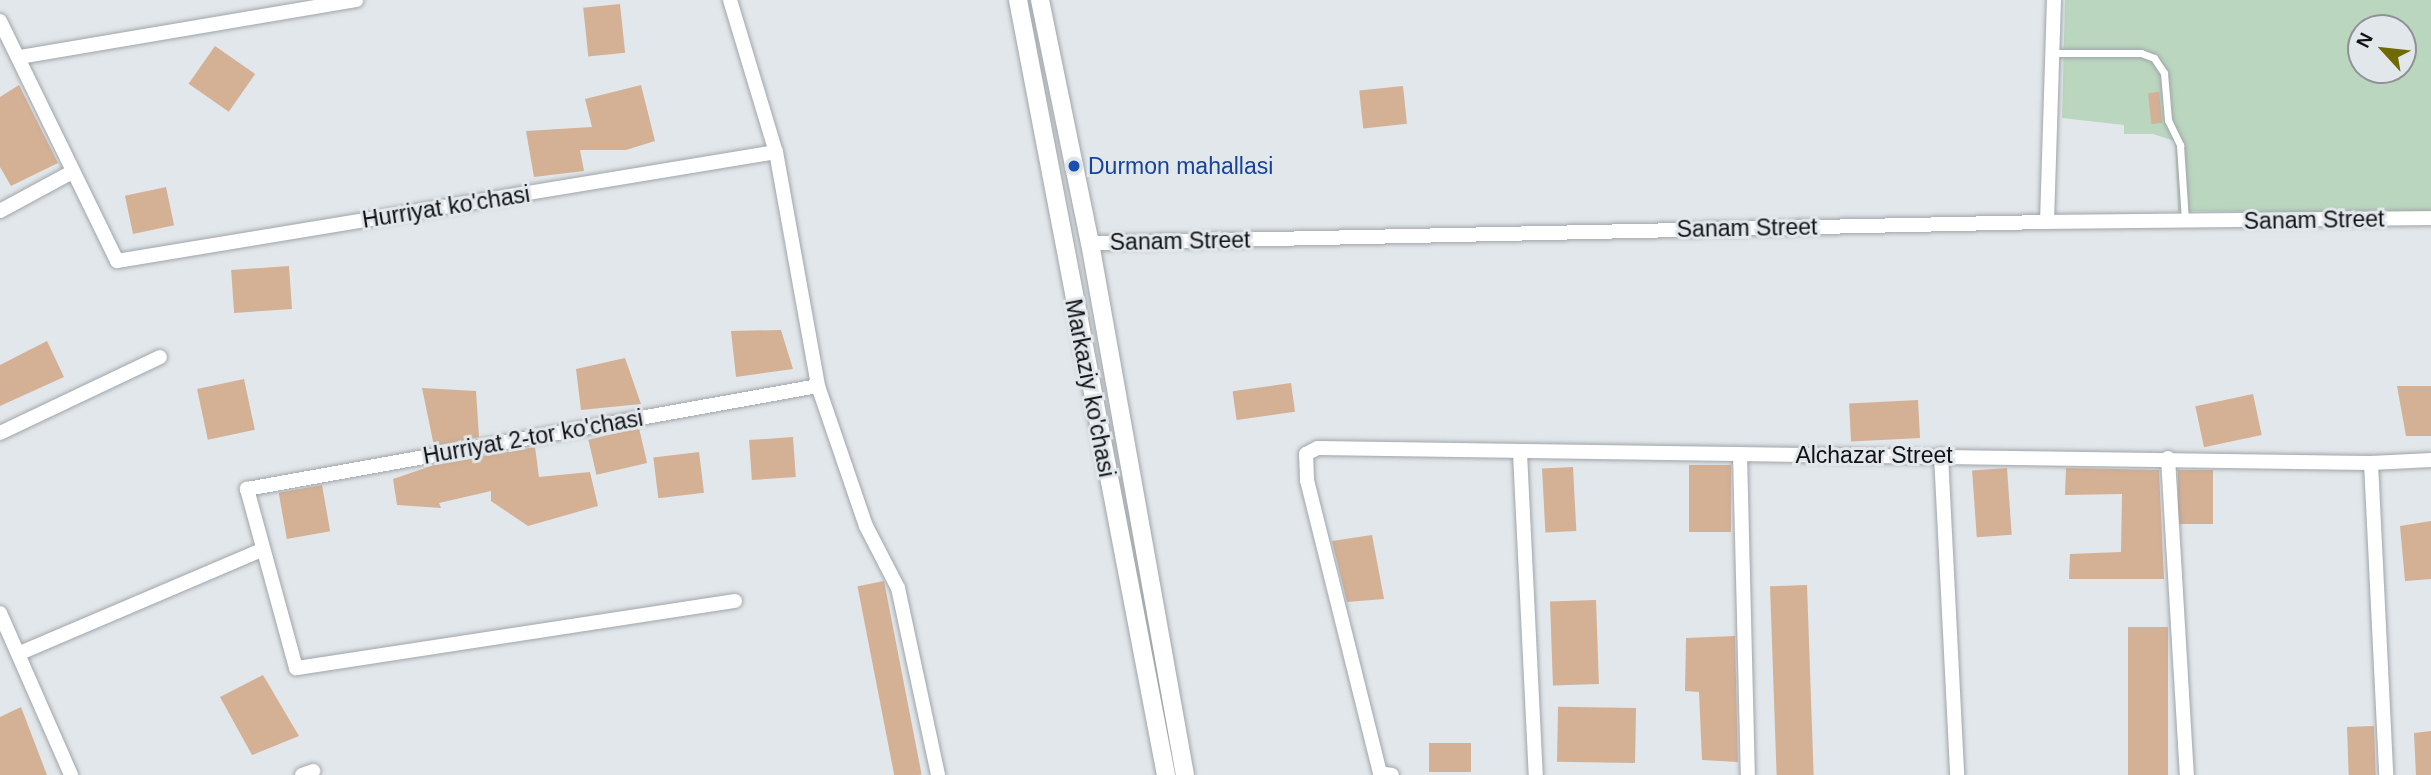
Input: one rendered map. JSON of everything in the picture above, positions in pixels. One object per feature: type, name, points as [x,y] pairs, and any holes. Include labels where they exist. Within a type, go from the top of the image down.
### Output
[{"type":"street","points":[[20,57],[356,0]]},
{"type":"street","points":[[730,0],[776,152],[818,386],[866,526],[898,588],[938,775]]},
{"type":"street","name":"Markaziy ko'chasi","points":[[1018,0],[1166,775]]},
{"type":"street","name":"Markaziy ko'chasi","points":[[1040,0],[1090,243],[1185,775]]},
{"type":"street","points":[[2048,222],[2054,0]]},
{"type":"street","points":[[0,21],[20,57],[72,172],[0,211]]},
{"type":"street","name":"Hurriyat ko'chasi","points":[[72,172],[117,261],[776,152]]},
{"type":"street","name":"Sanam Street","points":[[1063,246],[1090,243],[2048,222],[2431,218]]},
{"type":"street","points":[[0,433],[160,357]]},
{"type":"street","name":"Hurriyat 2-tor ko'chasi","points":[[262,550],[247,489],[818,386]]},
{"type":"street","points":[[1102,445],[1125,442]]},
{"type":"street","name":"Alchazar Street","points":[[1392,775],[1380,773],[1307,480],[1306,454],[1318,448],[1520,453],[1941,455],[2371,463],[2431,460]]},
{"type":"street","points":[[1520,453],[1536,775]]},
{"type":"street","points":[[1740,454],[1748,775]]},
{"type":"street","points":[[1941,455],[1957,775]]},
{"type":"street","points":[[2168,458],[2188,775]]},
{"type":"street","points":[[2371,463],[2386,775]]},
{"type":"street","points":[[20,653],[262,550],[296,668],[735,601]]},
{"type":"street","points":[[0,613],[20,653],[71,775]]},
{"type":"lane","points":[[2053,52],[2141,53],[2154,58],[2164,73],[2168,120],[2180,145],[2185,221]]},
{"type":"green space","points":[[2065,0],[2431,0],[2431,213],[2178,211],[2175,141],[2153,134],[2124,134],[2124,125],[2062,118]]},
{"type":"building","points":[[620,4],[625,53],[588,57],[583,8]]},
{"type":"building","points":[[215,46],[255,74],[229,112],[189,84]]},
{"type":"building","points":[[19,85],[58,163],[11,186],[0,167],[0,97]]},
{"type":"building","points":[[641,85],[655,141],[626,150],[580,150],[584,171],[534,177],[526,131],[592,127],[585,99]]},
{"type":"building","points":[[1403,86],[1407,124],[1363,128],[1359,91]]},
{"type":"building","points":[[2159,92],[2162,123],[2151,124],[2148,93]]},
{"type":"building","points":[[166,187],[174,225],[133,234],[125,196]]},
{"type":"building","points":[[289,266],[292,309],[234,313],[231,270]]},
{"type":"building","points":[[781,330],[793,369],[736,377],[731,331]]},
{"type":"building","points":[[47,341],[64,377],[0,406],[0,365]]},
{"type":"building","points":[[625,358],[641,404],[581,410],[576,369]]},
{"type":"building","points":[[244,379],[255,430],[208,440],[197,389]]},
{"type":"building","points":[[1291,383],[1295,412],[1237,420],[1233,391]]},
{"type":"building","points":[[2397,386],[2431,386],[2431,436],[2406,436]]},
{"type":"building","points":[[422,388],[476,391],[479,437],[434,446]]},
{"type":"building","points":[[2253,394],[2262,435],[2204,447],[2195,406]]},
{"type":"building","points":[[1918,400],[1920,438],[1851,442],[1849,404]]},
{"type":"building","points":[[639,428],[647,463],[596,475],[588,440]]},
{"type":"building","points":[[793,437],[796,477],[752,480],[749,440]]},
{"type":"building","points":[[535,447],[539,477],[590,472],[598,506],[528,526],[491,501],[491,491],[439,503],[441,508],[397,505],[393,479],[434,465]]},
{"type":"building","points":[[699,452],[704,493],[658,498],[653,458]]},
{"type":"building","points":[[1689,465],[1731,465],[1731,532],[1689,532]]},
{"type":"building","points":[[1573,467],[1576,531],[1545,533],[1542,469]]},
{"type":"building","points":[[2007,468],[2012,535],[1977,537],[1972,470]]},
{"type":"building","points":[[2066,468],[2159,470],[2164,579],[2069,579],[2070,554],[2121,552],[2122,494],[2065,495]]},
{"type":"building","points":[[2178,470],[2213,470],[2213,524],[2178,524]]},
{"type":"building","points":[[322,485],[330,531],[287,539],[279,493]]},
{"type":"building","points":[[2431,521],[2431,579],[2405,581],[2400,526]]},
{"type":"building","points":[[1372,535],[1384,599],[1347,602],[1332,541]]},
{"type":"building","points":[[884,581],[922,774],[894,775],[857,586]]},
{"type":"building","points":[[1807,585],[1814,775],[1777,775],[1770,586]]},
{"type":"building","points":[[1596,600],[1599,684],[1553,686],[1550,602]]},
{"type":"building","points":[[2128,627],[2168,627],[2168,775],[2128,775]]},
{"type":"building","points":[[1735,636],[1738,762],[1702,760],[1699,692],[1685,691],[1686,638]]},
{"type":"building","points":[[263,675],[299,736],[252,755],[220,697]]},
{"type":"building","points":[[21,707],[47,775],[0,775],[0,717]]},
{"type":"building","points":[[1558,707],[1636,708],[1635,763],[1557,762]]},
{"type":"building","points":[[2374,726],[2376,775],[2349,775],[2347,727]]},
{"type":"building","points":[[2431,731],[2431,775],[2416,775],[2414,733]]},
{"type":"building","points":[[1429,743],[1471,743],[1471,772],[1429,772]]},
{"type":"place","name":"Durmon mahallasi","points":[[1074,166]]}]
